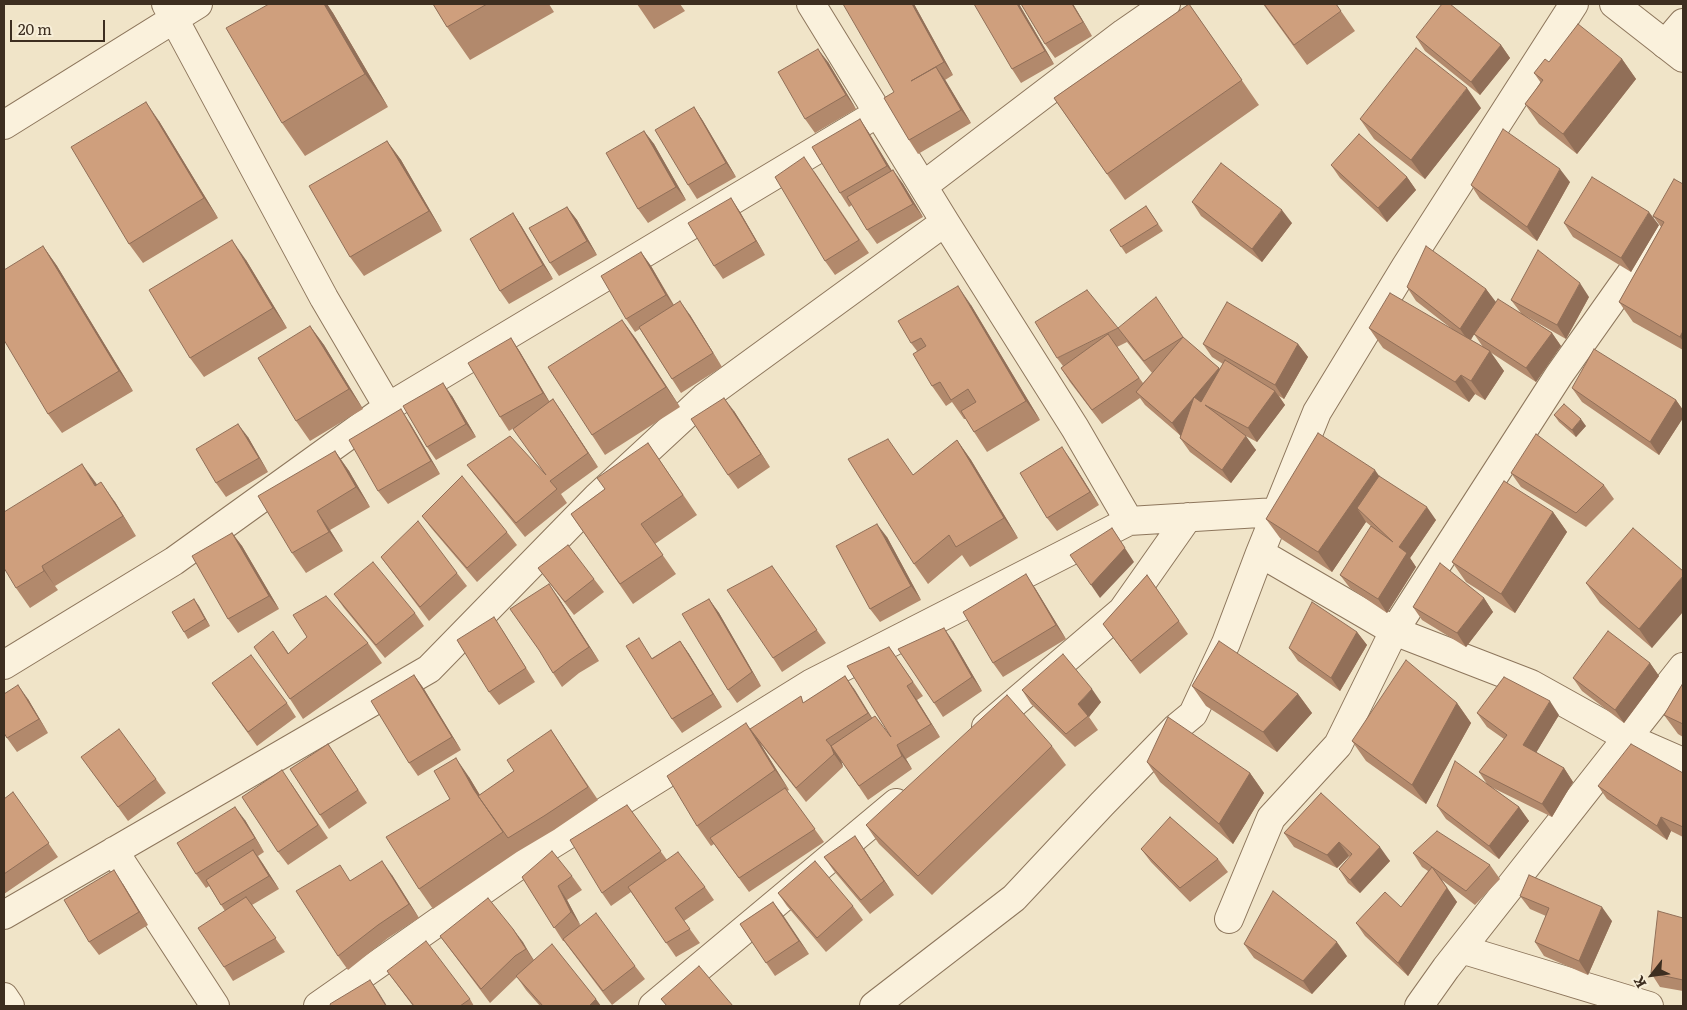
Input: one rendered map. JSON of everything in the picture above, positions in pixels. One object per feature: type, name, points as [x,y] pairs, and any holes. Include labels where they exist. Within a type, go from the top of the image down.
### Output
[{"type":"street","points":[[4,125],[170,11],[198,4]]},
{"type":"street","points":[[811,4],[945,222],[1076,428],[1129,521]]},
{"type":"street","points":[[923,186],[1124,33],[1166,4]]},
{"type":"street","points":[[874,1006],[1014,898],[1176,728],[1193,714],[1226,643],[1316,412],[1406,266],[1574,4]]},
{"type":"street","points":[[1614,4],[1674,51],[1683,23]]},
{"type":"street","points":[[170,11],[324,298],[388,407]]},
{"type":"street","points":[[4,664],[174,561],[388,407],[878,113]]},
{"type":"street","points":[[1229,920],[1271,818],[1338,744],[1394,631],[1559,375],[1683,200]]},
{"type":"street","points":[[4,915],[429,669],[597,497],[705,397],[945,222]]},
{"type":"street","points":[[318,1006],[525,861],[812,683],[1129,521],[1276,512]]},
{"type":"street","points":[[971,740],[1122,612],[1188,517]]},
{"type":"street","points":[[1260,553],[1394,631],[1531,684],[1628,738],[1683,762]]},
{"type":"street","points":[[1419,1006],[1461,949],[1683,667]]},
{"type":"street","points":[[653,1006],[918,784]]},
{"type":"street","points":[[114,851],[215,1006]]},
{"type":"street","points":[[1461,949],[1649,1006]]},
{"type":"street","points":[[4,996],[10,1006]]},
{"type":"building","points":[[269,4],[324,4],[365,74],[282,123],[226,28]]},
{"type":"building","points":[[433,4],[487,4],[447,27]]},
{"type":"building","points":[[843,4],[912,4],[944,62],[911,81],[936,67],[961,110],[909,140],[884,98],[894,92]]},
{"type":"building","points":[[974,4],[1017,4],[1045,51],[1012,69]]},
{"type":"building","points":[[1021,4],[1072,4],[1083,22],[1045,44]]},
{"type":"building","points":[[1189,4],[1242,80],[1107,174],[1054,98]]},
{"type":"building","points":[[1264,4],[1336,4],[1341,11],[1294,45]]},
{"type":"building","points":[[1442,4],[1450,4],[1501,45],[1471,82],[1416,37]]},
{"type":"building","points":[[1578,24],[1622,59],[1563,134],[1525,104],[1543,80],[1534,73],[1545,59],[1549,62]]},
{"type":"building","points":[[1416,48],[1467,88],[1411,160],[1360,119]]},
{"type":"building","points":[[818,49],[846,95],[805,119],[778,72]]},
{"type":"building","points":[[146,102],[204,198],[129,244],[71,147]]},
{"type":"building","points":[[694,107],[726,163],[688,185],[655,130]]},
{"type":"building","points":[[860,119],[887,166],[840,193],[812,147]]},
{"type":"building","points":[[1503,129],[1560,169],[1527,227],[1471,185]]},
{"type":"building","points":[[644,131],[676,187],[638,209],[606,153]]},
{"type":"building","points":[[1359,134],[1407,177],[1378,208],[1331,165]]},
{"type":"building","points":[[387,141],[429,211],[350,257],[309,186]]},
{"type":"building","points":[[804,157],[859,240],[825,261],[775,177]]},
{"type":"building","points":[[1221,163],[1282,210],[1252,249],[1192,202]]},
{"type":"building","points":[[893,170],[913,204],[867,230],[847,197]]},
{"type":"building","points":[[1592,177],[1649,212],[1621,258],[1564,223]]},
{"type":"building","points":[[1674,179],[1683,184],[1683,331],[1680,337],[1619,302],[1664,222],[1653,216]]},
{"type":"building","points":[[731,198],[756,241],[714,266],[688,223]]},
{"type":"building","points":[[1146,206],[1158,224],[1121,247],[1110,230]]},
{"type":"building","points":[[567,207],[587,241],[550,263],[529,228]]},
{"type":"building","points":[[513,213],[543,265],[500,291],[470,239]]},
{"type":"building","points":[[232,240],[273,308],[190,358],[149,290]]},
{"type":"building","points":[[43,246],[119,371],[48,414],[4,340],[4,270]]},
{"type":"building","points":[[1426,246],[1486,289],[1460,329],[1407,287]]},
{"type":"building","points":[[1538,250],[1580,283],[1557,325],[1511,300]]},
{"type":"building","points":[[641,252],[666,295],[626,319],[601,276]]},
{"type":"building","points":[[958,286],[1026,401],[974,432],[961,411],[976,402],[968,389],[951,400],[940,382],[932,386],[913,354],[926,346],[921,338],[911,343],[898,321]]},
{"type":"building","points":[[1087,290],[1118,328],[1057,358],[1035,322]]},
{"type":"building","points":[[1390,293],[1490,351],[1471,381],[1461,375],[1455,382],[1369,328]]},
{"type":"building","points":[[1156,297],[1183,337],[1144,361],[1118,328]]},
{"type":"building","points":[[1498,299],[1552,333],[1526,368],[1474,334]]},
{"type":"building","points":[[680,301],[713,353],[672,379],[639,327]]},
{"type":"building","points":[[1227,302],[1298,344],[1275,385],[1203,344]]},
{"type":"building","points":[[622,320],[666,387],[592,435],[548,367]]},
{"type":"building","points":[[310,326],[349,389],[296,421],[258,358]]},
{"type":"building","points":[[1108,334],[1139,378],[1092,410],[1061,368]]},
{"type":"building","points":[[1183,337],[1219,368],[1172,423],[1136,392]]},
{"type":"building","points":[[511,338],[543,393],[500,417],[468,363]]},
{"type":"building","points":[[1594,349],[1676,400],[1650,442],[1572,388]]},
{"type":"building","points":[[1225,360],[1275,391],[1248,428],[1205,405],[1246,436],[1222,470],[1180,438],[1194,397],[1201,402]]},
{"type":"building","points":[[443,383],[466,424],[427,447],[403,406]]},
{"type":"building","points":[[724,398],[761,454],[728,475],[691,419]]},
{"type":"building","points":[[553,399],[588,453],[550,481],[557,489],[516,523],[467,465],[510,436],[546,475],[513,429]]},
{"type":"building","points":[[1564,404],[1581,419],[1572,430],[1554,415]]},
{"type":"building","points":[[401,409],[431,461],[378,491],[349,440]]},
{"type":"building","points":[[238,424],[259,458],[216,483],[196,449]]},
{"type":"building","points":[[1318,433],[1375,470],[1318,552],[1266,519]]},
{"type":"building","points":[[1536,434],[1604,485],[1576,513],[1511,473]]},
{"type":"building","points":[[888,439],[913,475],[957,440],[1004,518],[956,547],[949,535],[914,564],[848,459]]},
{"type":"building","points":[[648,443],[683,495],[641,524],[663,555],[620,584],[571,514],[605,489],[597,478]]},
{"type":"building","points":[[1062,447],[1090,492],[1047,518],[1020,473]]},
{"type":"building","points":[[335,451],[356,487],[317,511],[329,532],[292,553],[258,496]]},
{"type":"building","points":[[82,464],[95,486],[101,482],[123,516],[42,566],[44,571],[16,588],[4,568],[4,512]]},
{"type":"building","points":[[462,476],[507,532],[467,568],[422,516]]},
{"type":"building","points":[[1379,476],[1427,507],[1399,547],[1407,553],[1378,599],[1340,575],[1371,526],[1393,542],[1357,508]]},
{"type":"building","points":[[1504,481],[1553,512],[1501,594],[1452,562]]},
{"type":"building","points":[[418,521],[457,573],[420,607],[381,557]]},
{"type":"building","points":[[877,524],[911,586],[870,609],[836,546]]},
{"type":"building","points":[[1112,528],[1125,548],[1091,585],[1070,555]]},
{"type":"building","points":[[1633,528],[1683,571],[1683,576],[1639,629],[1586,583]]},
{"type":"building","points":[[232,533],[269,596],[228,619],[192,556]]},
{"type":"building","points":[[568,545],[594,579],[565,602],[538,568]]},
{"type":"building","points":[[373,562],[415,613],[376,645],[334,594]]},
{"type":"building","points":[[1440,563],[1484,598],[1457,633],[1413,607]]},
{"type":"building","points":[[772,566],[817,630],[773,658],[727,590]]},
{"type":"building","points":[[1026,574],[1056,625],[993,663],[963,612]]},
{"type":"building","points":[[1147,575],[1179,621],[1131,661],[1103,624]]},
{"type":"building","points":[[549,584],[589,647],[553,673],[510,609]]},
{"type":"building","points":[[326,596],[368,643],[290,699],[254,647],[273,631],[288,654],[307,637],[293,615]]},
{"type":"building","points":[[194,599],[205,619],[184,632],[172,612]]},
{"type":"building","points":[[709,599],[752,672],[728,690],[682,614]]},
{"type":"building","points":[[1312,602],[1357,632],[1331,678],[1289,648]]},
{"type":"building","points":[[494,617],[526,668],[489,692],[457,640]]},
{"type":"building","points":[[944,628],[972,677],[934,703],[898,649]]},
{"type":"building","points":[[1608,631],[1650,663],[1615,710],[1573,678]]},
{"type":"building","points":[[639,638],[652,659],[680,641],[713,694],[672,719],[626,646]]},
{"type":"building","points":[[1219,641],[1298,694],[1263,732],[1192,686]]},
{"type":"building","points":[[889,647],[913,682],[907,686],[931,724],[897,745],[902,756],[859,786],[831,746],[875,716],[891,737],[847,666]]},
{"type":"building","points":[[1063,654],[1092,689],[1078,704],[1088,716],[1066,734],[1022,690]]},
{"type":"building","points":[[251,655],[287,703],[248,732],[212,683]]},
{"type":"building","points":[[1406,660],[1457,703],[1412,785],[1352,741]]},
{"type":"building","points":[[414,675],[452,737],[409,763],[371,701]]},
{"type":"building","points":[[845,676],[868,713],[826,740],[834,754],[796,788],[750,729],[801,696],[803,703]]},
{"type":"building","points":[[1504,677],[1550,701],[1523,745],[1564,768],[1542,804],[1479,772],[1507,735],[1477,713]]},
{"type":"building","points":[[1683,683],[1683,724],[1664,715]]},
{"type":"building","points":[[18,685],[39,719],[7,738],[4,733],[4,694]]},
{"type":"building","points":[[1007,695],[1052,746],[918,876],[866,825]]},
{"type":"building","points":[[1168,717],[1250,773],[1219,824],[1147,762]]},
{"type":"building","points":[[746,723],[775,770],[697,826],[667,776]]},
{"type":"building","points":[[119,729],[156,779],[118,807],[81,757]]},
{"type":"building","points":[[551,730],[588,787],[508,838],[478,796],[514,771],[507,760]]},
{"type":"building","points":[[328,744],[358,790],[320,815],[290,769]]},
{"type":"building","points":[[1631,744],[1683,773],[1683,827],[1661,817],[1657,826],[1598,786]]},
{"type":"building","points":[[456,758],[474,790],[503,832],[419,889],[386,837],[450,799],[434,771]]},
{"type":"building","points":[[1455,761],[1519,807],[1489,846],[1437,806]]},
{"type":"building","points":[[282,770],[318,825],[278,852],[242,797]]},
{"type":"building","points":[[785,788],[815,829],[739,878],[710,838]]},
{"type":"building","points":[[13,792],[49,843],[4,874],[4,799]]},
{"type":"building","points":[[1321,793],[1380,847],[1350,880],[1339,869],[1352,854],[1339,842],[1327,855],[1284,833]]},
{"type":"building","points":[[627,805],[661,851],[602,893],[570,840]]},
{"type":"building","points":[[235,807],[255,838],[196,874],[177,843]]},
{"type":"building","points":[[1170,817],[1218,859],[1180,888],[1141,849]]},
{"type":"building","points":[[1437,831],[1490,865],[1466,891],[1413,853]]},
{"type":"building","points":[[855,836],[884,881],[861,900],[824,857]]},
{"type":"building","points":[[253,850],[269,876],[221,905],[206,880]]},
{"type":"building","points":[[552,851],[572,876],[558,886],[571,912],[554,928],[522,877]]},
{"type":"building","points":[[678,852],[705,887],[675,908],[690,929],[666,943],[628,887]]},
{"type":"building","points":[[382,861],[409,904],[338,956],[296,891],[340,865],[350,881]]},
{"type":"building","points":[[815,861],[853,906],[817,938],[778,893]]},
{"type":"building","points":[[1432,867],[1447,888],[1398,963],[1356,923],[1385,892],[1401,907]]},
{"type":"building","points":[[114,870],[139,912],[89,942],[64,900]]},
{"type":"building","points":[[1529,875],[1602,907],[1579,961],[1535,942],[1549,908],[1520,896]]},
{"type":"building","points":[[1273,891],[1337,942],[1303,981],[1244,944]]},
{"type":"building","points":[[246,897],[276,938],[224,967],[198,928]]},
{"type":"building","points":[[488,898],[513,929],[526,949],[515,956],[481,989],[440,936]]},
{"type":"building","points":[[773,902],[799,941],[766,963],[740,924]]},
{"type":"building","points":[[1658,911],[1683,918],[1683,980],[1651,973]]},
{"type":"building","points":[[596,913],[635,966],[603,991],[563,939]]},
{"type":"building","points":[[426,941],[470,999],[460,1006],[414,1006],[387,971]]},
{"type":"building","points":[[552,944],[596,999],[589,1006],[543,1006],[516,976]]},
{"type":"building","points":[[699,966],[733,1006],[667,1006],[661,999]]},
{"type":"building","points":[[370,980],[386,1006],[331,1006],[330,1004]]}]
